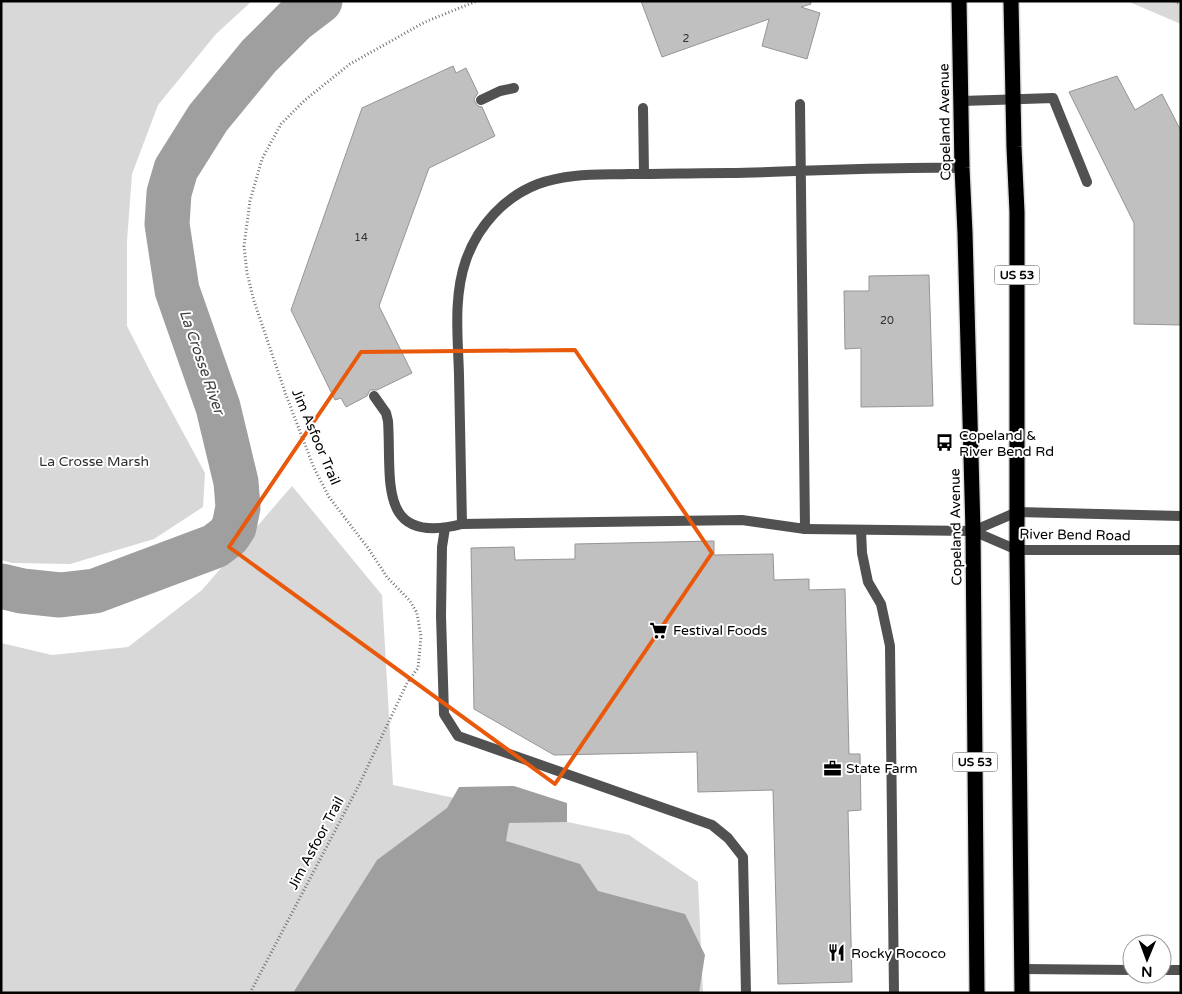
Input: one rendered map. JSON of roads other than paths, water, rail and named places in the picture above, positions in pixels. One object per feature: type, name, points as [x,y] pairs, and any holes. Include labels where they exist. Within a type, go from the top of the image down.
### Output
[{"type":"highway","name":"Copeland Avenue","points":[[959,1],[973,530],[977,993]]},
{"type":"highway","name":"US 53","points":[[1011,1],[1012,100],[1017,212],[1017,550],[1022,993]]},
{"type":"street","points":[[480,100],[500,91],[514,88]]},
{"type":"street","points":[[961,101],[1053,98],[1087,182]]},
{"type":"street","points":[[800,104],[805,529]]},
{"type":"street","points":[[643,108],[644,174]]},
{"type":"street","points":[[462,524],[458,307],[461,276],[472,244],[482,227],[500,208],[527,189],[538,184],[578,175],[800,172],[924,167],[962,168]]},
{"type":"street","name":"River Bend Road","points":[[374,396],[386,413],[388,421],[391,486],[395,508],[400,516],[409,524],[430,529],[462,524],[742,520],[805,529],[973,530],[1017,512],[1181,516]]},
{"type":"street","points":[[445,528],[442,546],[441,616],[444,714],[458,736],[712,826],[728,838],[743,857],[746,993]]},
{"type":"street","points":[[861,530],[862,553],[868,582],[881,604],[890,646],[894,993]]},
{"type":"street","name":"River Bend Road","points":[[973,530],[1017,550],[1181,550]]},
{"type":"street","points":[[1022,969],[1122,970]]},
{"type":"waterway","name":"La Crosse River","points":[[1,586],[22,591],[60,595],[95,591],[215,546],[228,536],[234,527],[238,507],[236,482],[218,407],[177,290],[167,224],[169,193],[176,169],[208,118],[259,56],[295,20],[320,1]]},
{"type":"place","name":"Copeland & River Bend Rd","points":[[945,443]]},
{"type":"place","name":"Festival Foods","points":[[659,630]]},
{"type":"place","name":"State Farm","points":[[832,768]]},
{"type":"place","name":"Rocky Rococo","points":[[837,953]]},
{"type":"park label","name":"La Crosse Marsh","points":[[94,461]]}]
